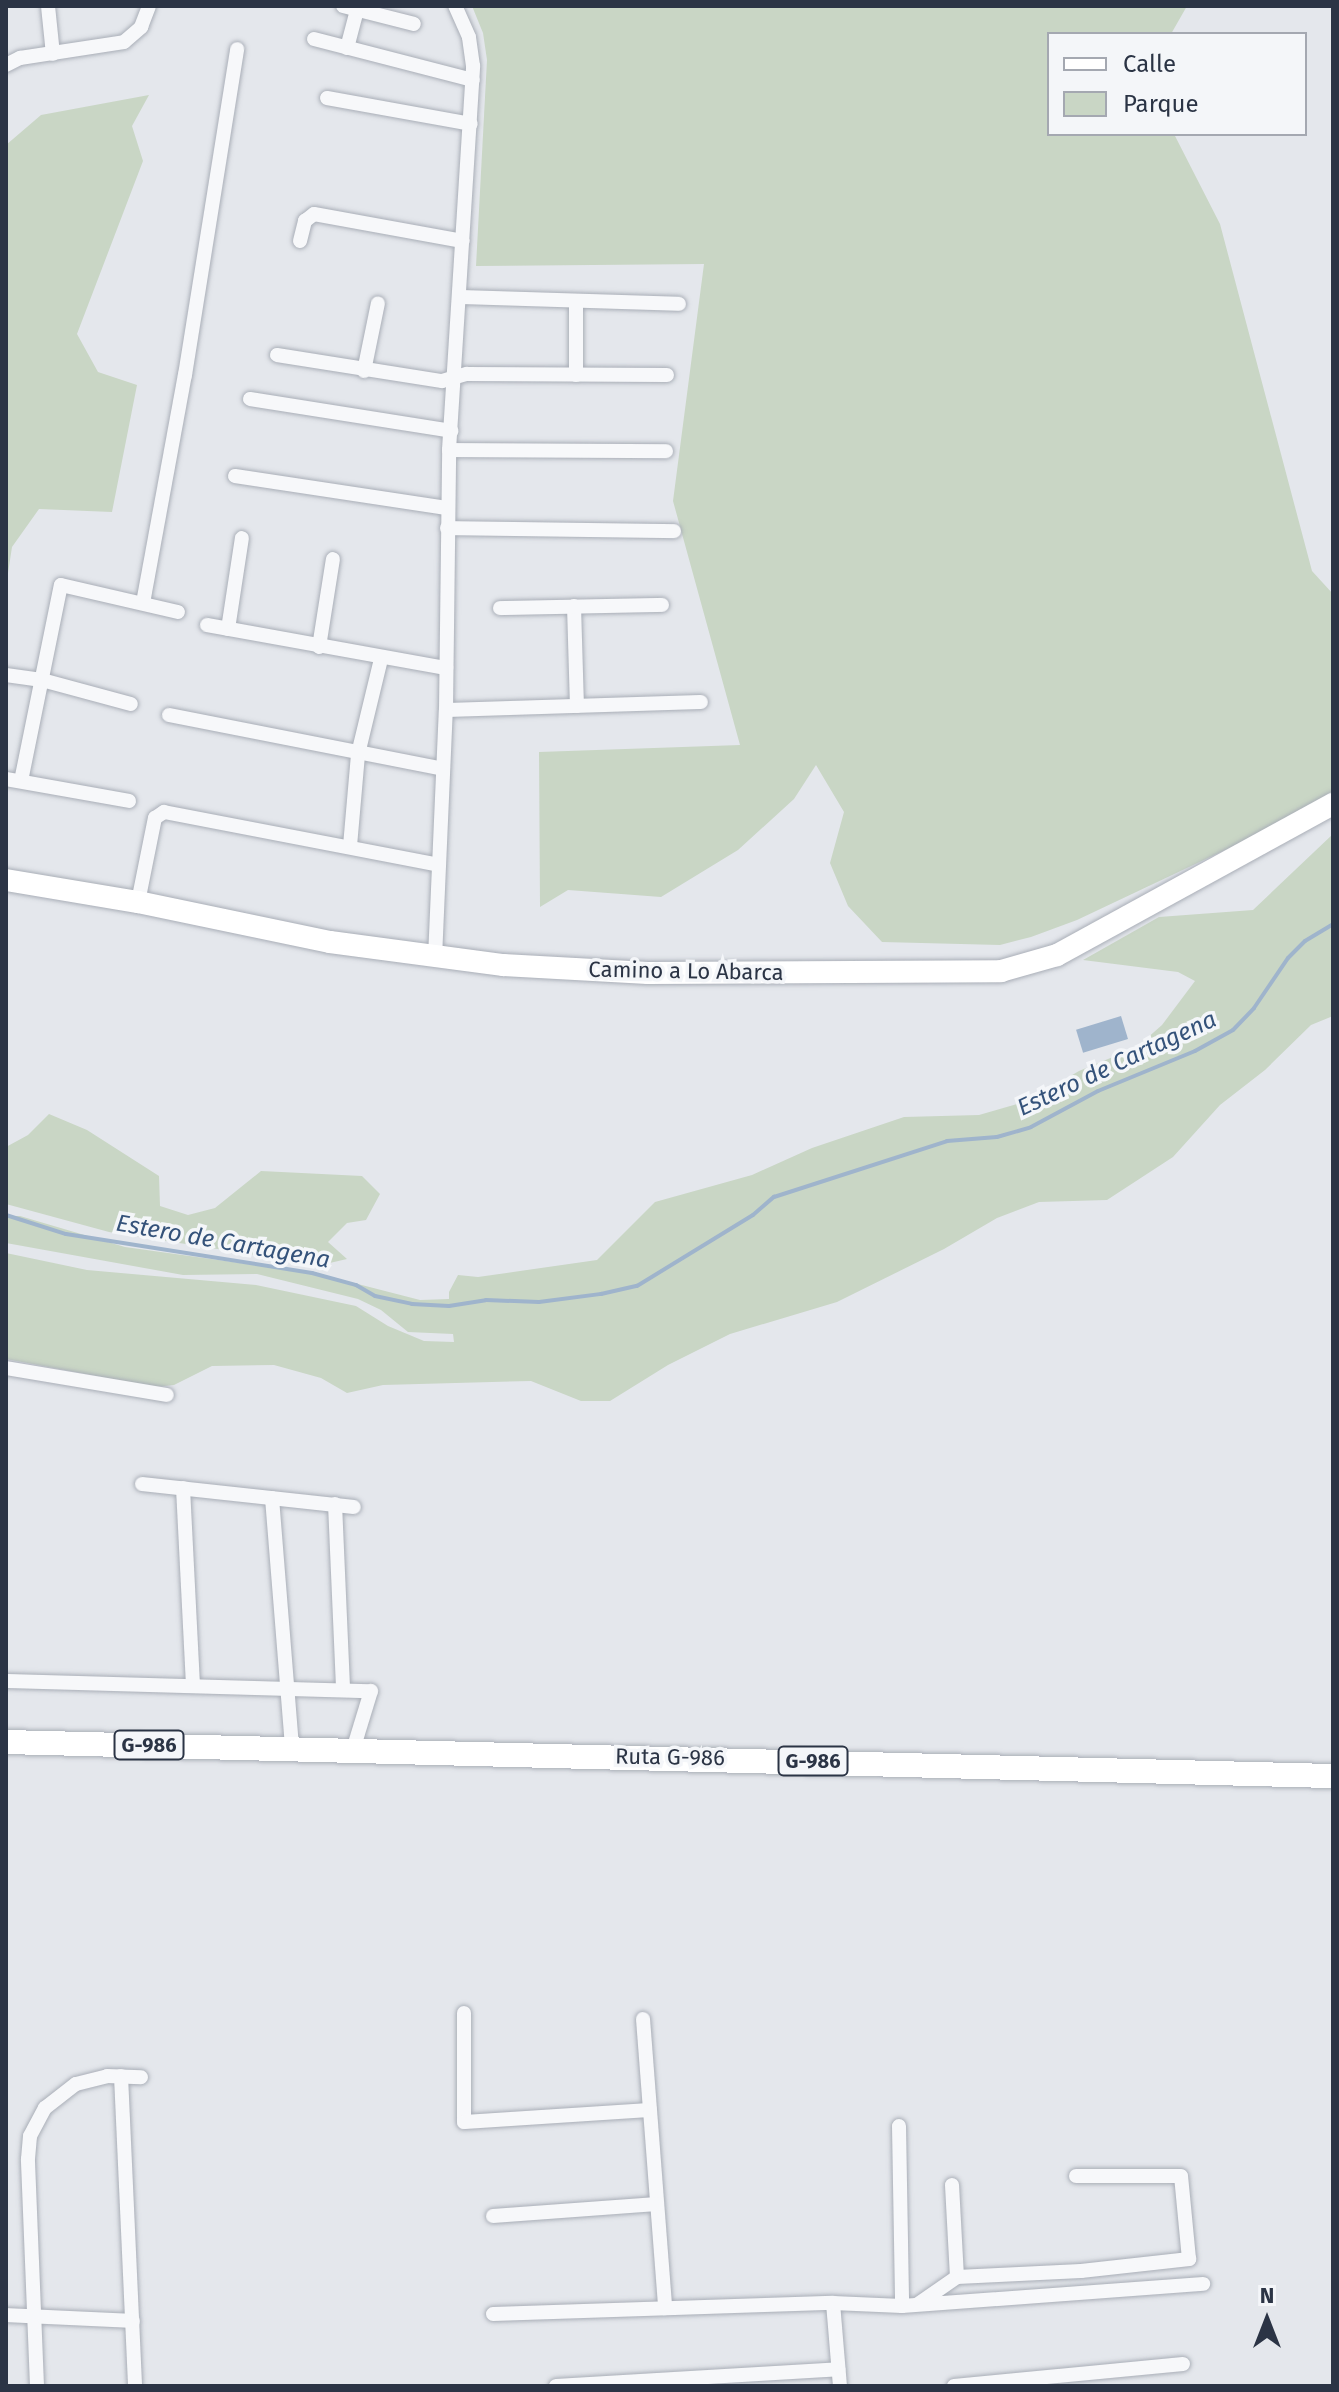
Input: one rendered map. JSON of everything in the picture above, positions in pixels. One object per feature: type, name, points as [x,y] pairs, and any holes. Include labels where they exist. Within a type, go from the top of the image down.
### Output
[{"type":"main road","name":"Camino a Lo Abarca","points":[[6,880],[138,902],[330,942],[435,958],[648,973],[985,972],[1016,968],[1057,955],[1333,804]]},
{"type":"main road","name":"Ruta G-986","points":[[6,1742],[1333,1776]]},
{"type":"street","points":[[48,6],[53,54]]},
{"type":"street","points":[[435,958],[446,710],[449,450],[473,80],[469,37],[455,6]]},
{"type":"street","points":[[347,48],[352,7],[414,24]]},
{"type":"street","points":[[6,65],[20,58],[124,42],[146,11]]},
{"type":"street","points":[[314,39],[473,80]]},
{"type":"street","points":[[143,603],[185,375],[237,49]]},
{"type":"street","points":[[327,98],[471,124]]},
{"type":"street","points":[[300,241],[305,221],[314,214],[463,241]]},
{"type":"street","points":[[460,297],[679,304]]},
{"type":"street","points":[[576,301],[576,375]]},
{"type":"street","points":[[364,371],[378,303]]},
{"type":"street","points":[[277,355],[442,381],[467,374],[667,375]]},
{"type":"street","points":[[250,399],[451,431]]},
{"type":"street","points":[[449,450],[666,451]]},
{"type":"street","points":[[235,476],[447,508]]},
{"type":"street","points":[[447,528],[674,531]]},
{"type":"street","points":[[228,629],[242,538]]},
{"type":"street","points":[[319,647],[333,559]]},
{"type":"street","points":[[129,801],[14,780],[42,680],[61,585],[178,612]]},
{"type":"street","points":[[500,608],[662,605]]},
{"type":"street","points":[[574,606],[577,706]]},
{"type":"street","points":[[207,625],[381,659],[446,668]]},
{"type":"street","points":[[350,846],[358,754],[381,659]]},
{"type":"street","points":[[6,675],[42,680],[131,704]]},
{"type":"street","points":[[446,710],[701,702]]},
{"type":"street","points":[[169,715],[443,769]]},
{"type":"street","points":[[138,902],[155,818],[161,813],[439,865]]},
{"type":"street","points":[[6,1368],[167,1395]]},
{"type":"street","points":[[142,1484],[354,1507]]},
{"type":"street","points":[[183,1488],[193,1686]]},
{"type":"street","points":[[272,1498],[292,1749]]},
{"type":"street","points":[[335,1504],[343,1690]]},
{"type":"street","points":[[6,1681],[371,1691],[353,1750]]},
{"type":"street","points":[[464,2013],[464,2122],[650,2110]]},
{"type":"street","points":[[643,2019],[665,2308]]},
{"type":"street","points":[[121,2076],[135,2386]]},
{"type":"street","points":[[37,2386],[28,2159],[30,2136],[45,2108],[66,2089],[97,2077],[141,2077]]},
{"type":"street","points":[[899,2126],[902,2306]]},
{"type":"street","points":[[493,2314],[833,2303],[902,2306],[1197,2284],[1189,2259],[1181,2176],[1076,2176]]},
{"type":"street","points":[[952,2185],[957,2277]]},
{"type":"street","points":[[493,2216],[657,2204]]},
{"type":"street","points":[[917,2305],[957,2277],[1081,2271],[1189,2259]]},
{"type":"street","points":[[833,2303],[840,2386]]},
{"type":"street","points":[[6,2315],[133,2321]]},
{"type":"street","points":[[954,2386],[1183,2364]]},
{"type":"street","points":[[556,2386],[838,2369]]},
{"type":"green space","points":[[472,6],[1187,6],[1172,32],[1047,32],[1047,136],[1175,136],[1220,224],[1312,571],[1333,594],[1333,799],[1077,920],[1031,937],[1000,945],[882,942],[848,906],[830,863],[844,812],[816,765],[794,799],[738,850],[661,897],[568,890],[540,907],[539,752],[740,745],[673,501],[704,264],[476,266],[487,60],[483,33]]},
{"type":"green space","points":[[149,95],[132,126],[143,161],[77,334],[98,372],[137,385],[112,512],[39,509],[12,547],[6,586],[6,145],[41,115]]},
{"type":"green space","points":[[1333,834],[1333,1016],[1311,1025],[1265,1070],[1220,1105],[1173,1157],[1107,1200],[1039,1202],[997,1218],[944,1249],[837,1302],[730,1334],[668,1365],[610,1401],[581,1401],[531,1381],[383,1385],[347,1393],[321,1378],[274,1365],[212,1366],[174,1385],[155,1387],[6,1359],[6,1253],[87,1270],[256,1285],[356,1306],[388,1326],[424,1341],[454,1342],[453,1334],[408,1332],[381,1310],[358,1299],[257,1274],[183,1275],[6,1243],[6,1216],[20,1216],[125,1247],[319,1274],[420,1300],[449,1299],[449,1292],[458,1275],[478,1277],[597,1260],[655,1202],[752,1175],[812,1148],[904,1117],[979,1115],[1028,1101],[1079,1071],[1137,1047],[1162,1025],[1195,981],[1178,972],[1083,960],[1159,917],[1253,910]]},
{"type":"green space","points":[[49,1114],[87,1130],[159,1176],[160,1206],[188,1215],[215,1208],[261,1171],[362,1176],[380,1194],[366,1220],[347,1223],[328,1242],[347,1259],[321,1265],[109,1232],[6,1204],[6,1147],[28,1135]]},
{"type":"water","points":[[1121,1016],[1128,1039],[1083,1053],[1076,1030]]},
{"type":"waterway","name":"Estero de Cartagena","points":[[6,1215],[66,1234],[312,1273],[356,1285],[375,1296],[412,1304],[449,1306],[486,1300],[539,1302],[601,1294],[637,1286],[753,1215],[774,1197],[947,1141],[997,1137],[1031,1127],[1098,1091],[1195,1051],[1233,1030],[1254,1008],[1288,958],[1305,941],[1333,924]]}]
